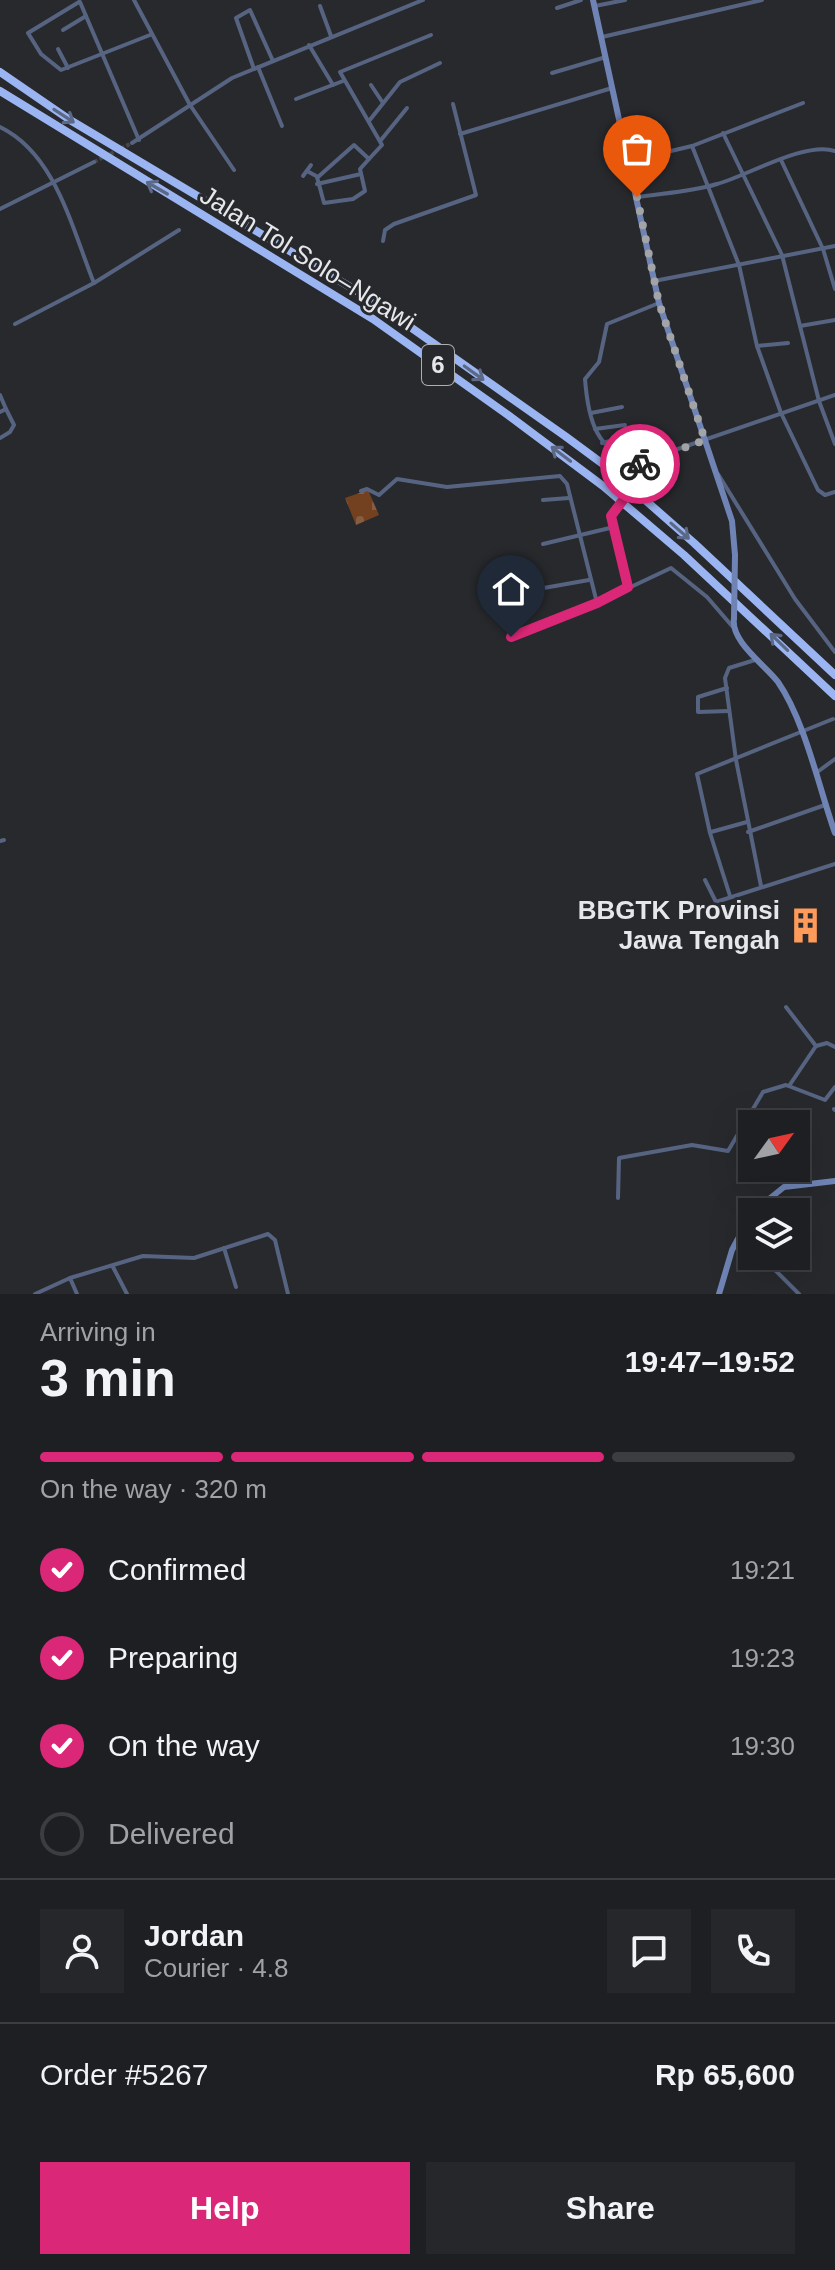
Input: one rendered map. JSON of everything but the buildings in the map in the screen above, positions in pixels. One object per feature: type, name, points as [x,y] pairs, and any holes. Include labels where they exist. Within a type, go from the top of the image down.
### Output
[{"type":"highway","name":"Jalan Tol Solo–Ngawi","points":[[0,72],[70,120],[372,300],[565,436],[611,470],[694,543],[835,675]]},
{"type":"highway","name":"Jalan Tol Solo–Ngawi","points":[[0,91],[373,319],[508,415],[603,486],[684,555],[835,696]]},
{"type":"street","points":[[134,0],[190,105],[234,170]]},
{"type":"street","points":[[132,143],[190,105],[256,68],[423,0]]},
{"type":"street","points":[[557,8],[581,0]]},
{"type":"street","points":[[625,0],[594,3],[659,303],[732,521],[735,555],[733,622]]},
{"type":"street","points":[[602,37],[762,0]]},
{"type":"street","points":[[139,140],[104,52],[79,1],[28,33],[46,60],[61,70],[104,52],[150,35]]},
{"type":"street","points":[[320,6],[331,36]]},
{"type":"street","points":[[273,61],[250,10],[236,18],[282,126]]},
{"type":"street","points":[[63,30],[86,16]]},
{"type":"street","points":[[307,171],[317,180],[324,203],[353,199],[364,194],[362,166],[381,147],[381,140],[343,81],[342,71],[431,35]]},
{"type":"street","points":[[309,45],[333,85]]},
{"type":"street","points":[[58,49],[68,68]]},
{"type":"street","points":[[552,73],[606,57]]},
{"type":"street","points":[[369,121],[403,79],[440,63]]},
{"type":"street","points":[[296,99],[343,81]]},
{"type":"street","points":[[371,85],[383,103]]},
{"type":"street","points":[[460,134],[612,88]]},
{"type":"street","points":[[629,161],[692,146],[803,103]]},
{"type":"street","points":[[383,241],[387,227],[476,195],[453,104]]},
{"type":"street","points":[[381,140],[407,108]]},
{"type":"street","points":[[0,127],[25,140],[54,183],[94,283]]},
{"type":"street","points":[[723,133],[745,172],[782,255],[819,401],[835,444]]},
{"type":"street","points":[[317,180],[354,145],[369,159]]},
{"type":"street","points":[[692,146],[739,265],[757,346],[781,413],[818,490],[825,495],[835,492]]},
{"type":"street","points":[[637,197],[707,187],[772,160],[818,149],[835,151]]},
{"type":"street","points":[[781,160],[823,249],[835,289]]},
{"type":"street","points":[[0,209],[94,162]]},
{"type":"street","points":[[303,176],[311,165]]},
{"type":"street","points":[[317,180],[361,174]]},
{"type":"street","points":[[15,324],[94,283],[179,230]]},
{"type":"street","points":[[654,281],[835,246]]},
{"type":"street","points":[[659,303],[629,312],[604,328],[599,362],[585,379],[595,429],[602,443],[622,459],[640,462],[835,395]]},
{"type":"street","points":[[800,326],[835,320]]},
{"type":"street","points":[[757,346],[788,343]]},
{"type":"street","points":[[0,395],[14,429],[0,438]]},
{"type":"street","points":[[591,413],[622,407]]},
{"type":"street","points":[[0,412],[6,409]]},
{"type":"street","points":[[595,429],[625,425]]},
{"type":"street","points":[[602,443],[627,437]]},
{"type":"street","points":[[628,587],[611,514],[639,479],[640,462]]},
{"type":"street","points":[[715,470],[795,599],[835,652]]},
{"type":"street","points":[[361,491],[367,489],[379,495],[397,479],[447,487],[553,475],[563,478],[597,603]]},
{"type":"street","points":[[543,500],[569,498]]},
{"type":"street","points":[[543,544],[579,538],[614,527]]},
{"type":"street","points":[[511,637],[597,603],[671,568],[733,622],[780,686],[802,735],[835,833]]},
{"type":"street","points":[[538,589],[589,580]]},
{"type":"street","points":[[759,659],[727,670],[727,688],[748,832],[761,886]]},
{"type":"street","points":[[727,688],[698,697],[698,712],[729,711]]},
{"type":"street","points":[[730,896],[710,833],[697,774],[802,735],[833,719]]},
{"type":"street","points":[[814,774],[835,759]]},
{"type":"street","points":[[748,832],[825,805]]},
{"type":"street","points":[[710,833],[747,822]]},
{"type":"street","points":[[705,880],[716,902],[835,864]]},
{"type":"street","points":[[786,1007],[816,1046]]},
{"type":"street","points":[[789,1086],[816,1046],[827,1043],[835,1047]]},
{"type":"street","points":[[618,1198],[619,1158],[692,1145],[728,1151],[758,1095],[774,1086],[789,1086],[825,1100],[835,1087]]},
{"type":"street","points":[[810,1182],[835,1181]]},
{"type":"street","points":[[769,1198],[778,1190],[807,1182]]},
{"type":"street","points":[[35,1294],[70,1278],[143,1256],[194,1258],[271,1235],[288,1294]]},
{"type":"street","points":[[719,1294],[738,1237]]},
{"type":"street","points":[[224,1248],[236,1287]]},
{"type":"street","points":[[113,1267],[127,1294]]},
{"type":"street","points":[[775,1270],[799,1294]]},
{"type":"street","points":[[70,1278],[77,1294]]},
{"type":"green space","points":[[368,490],[379,515],[356,525],[345,498]]},
{"type":"tunnel","points":[[94,162],[132,143]]},
{"type":"way so far","points":[[637,197],[659,303],[705,440],[640,464]]},
{"type":"place","name":"BBGTK Provinsi Jawa Tengah","points":[[806,925]]},
{"type":"route","points":[[511,637],[597,603],[628,587],[611,514],[639,479],[640,464]]}]
